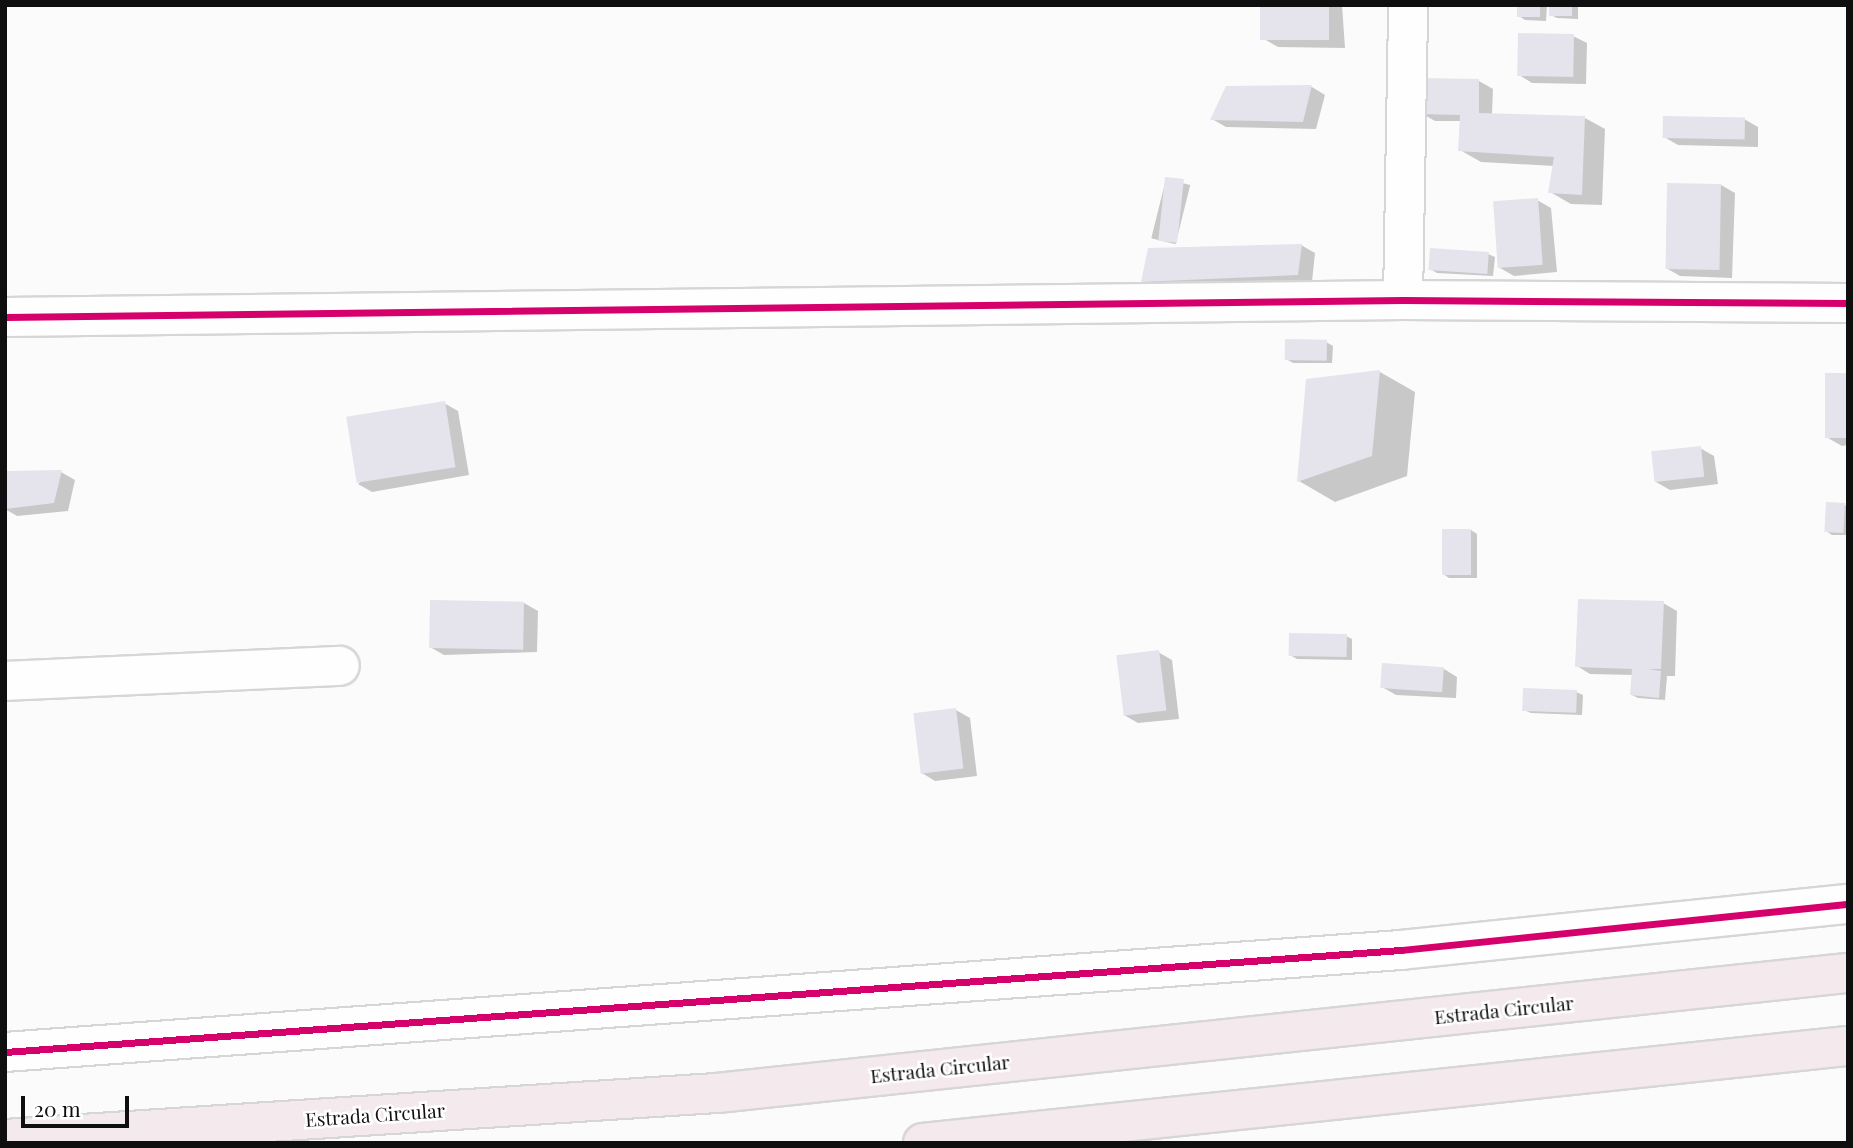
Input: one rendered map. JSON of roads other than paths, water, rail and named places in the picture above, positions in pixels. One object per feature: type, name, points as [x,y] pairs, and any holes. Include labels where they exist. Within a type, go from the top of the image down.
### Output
[{"type":"main road","name":"Estrada Circular","points":[[18,1138],[717,1093],[1848,973]]},
{"type":"main road","points":[[923,1143],[1848,1046]]},
{"type":"street","points":[[1403,300],[1408,5]]},
{"type":"street","points":[[5,317],[1403,300],[1848,303]]},
{"type":"street","points":[[5,681],[340,666]]},
{"type":"street","points":[[5,1052],[1401,950],[1848,904]]}]
